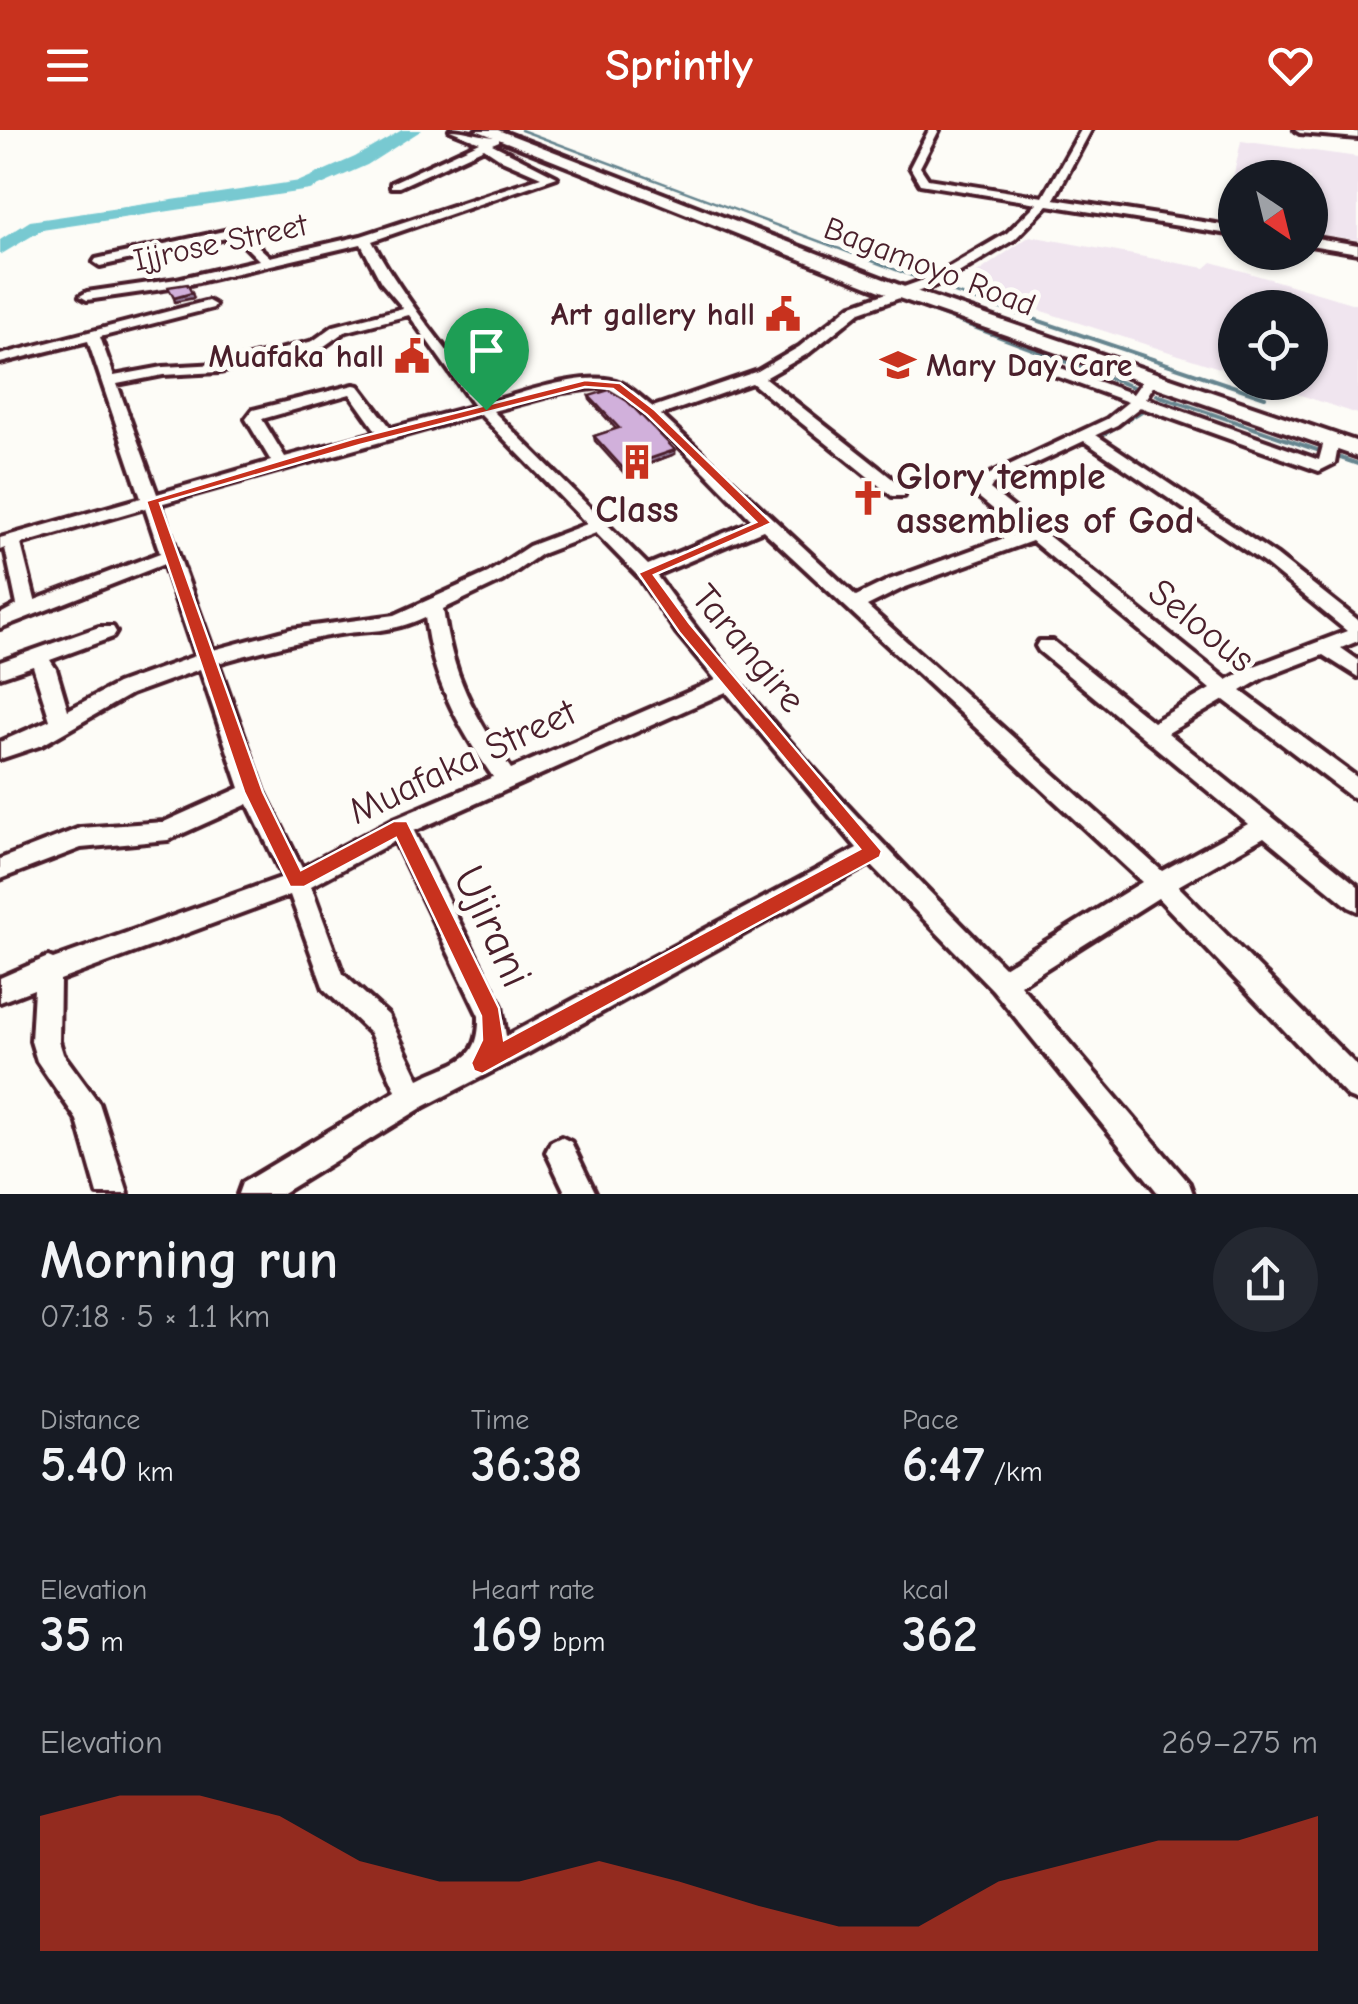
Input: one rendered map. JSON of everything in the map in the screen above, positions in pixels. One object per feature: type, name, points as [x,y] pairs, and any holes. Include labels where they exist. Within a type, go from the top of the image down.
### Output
[{"type":"highway","name":"Bagamoyo Road","points":[[495,137],[911,289],[1358,433]]},
{"type":"highway","name":"Bagamoyo Road","points":[[911,289],[1144,390],[1358,450]]},
{"type":"street","points":[[364,239],[547,180],[548,174],[523,166],[495,137],[456,130]]},
{"type":"street","points":[[934,130],[914,167],[924,182],[1218,228]]},
{"type":"street","points":[[651,413],[754,377],[804,350],[855,309],[911,289],[1011,236],[1047,202],[1084,130]]},
{"type":"street","points":[[1300,130],[1352,133]]},
{"type":"street","points":[[395,185],[495,137]]},
{"type":"street","points":[[100,262],[168,267],[238,232],[267,261]]},
{"type":"street","name":"Ijjrose Street","points":[[87,296],[141,288],[168,267],[267,261],[364,239]]},
{"type":"street","name":"Tarangire","points":[[364,239],[387,282],[486,410],[645,573],[730,682],[873,851],[1002,982],[1178,1194]]},
{"type":"street","points":[[1328,244],[1358,248]]},
{"type":"street","points":[[141,288],[139,299],[151,321]]},
{"type":"street","points":[[0,358],[208,305]]},
{"type":"street","points":[[109,382],[163,371],[218,368],[281,354],[318,344],[339,329],[412,310]]},
{"type":"street","points":[[92,336],[254,792],[297,882],[333,981],[379,1024],[413,1097]]},
{"type":"street","points":[[1042,366],[1144,390]]},
{"type":"street","points":[[754,377],[898,492]]},
{"type":"street","points":[[24,611],[27,606],[6,542],[387,434],[562,388],[602,382],[627,392],[651,413],[765,523],[1160,884],[1358,1087]]},
{"type":"street","points":[[281,463],[264,442],[254,419],[258,414],[354,389],[387,434]]},
{"type":"street","name":"Seloous","points":[[1144,390],[1112,422],[980,485],[982,491],[1226,691],[1358,790]]},
{"type":"street","points":[[1085,435],[1270,559],[1358,632],[1256,673],[1154,731]]},
{"type":"street","points":[[645,573],[765,523]]},
{"type":"street","points":[[0,752],[34,739],[124,689],[208,659],[292,636],[355,625],[384,626],[495,577],[534,550],[599,526]]},
{"type":"street","points":[[855,604],[896,584],[1033,534]]},
{"type":"street","points":[[0,621],[171,555]]},
{"type":"street","points":[[433,604],[438,654],[456,707],[507,780]]},
{"type":"street","points":[[0,670],[106,632]]},
{"type":"street","points":[[1046,646],[1358,900]]},
{"type":"street","points":[[1324,647],[1358,670]]},
{"type":"street","points":[[38,658],[44,664],[61,723]]},
{"type":"street","name":"Muafaka Street","points":[[0,990],[48,969],[297,882],[400,827],[730,682]]},
{"type":"street","points":[[0,869],[80,838],[168,831],[254,792]]},
{"type":"street","points":[[1002,982],[1160,884],[1266,825]]},
{"type":"street","name":"Ujirani","points":[[400,827],[492,1015],[493,1040],[482,1063]]},
{"type":"street","points":[[271,1190],[413,1097],[873,851]]},
{"type":"street","points":[[48,969],[45,1041],[51,1061],[89,1113],[113,1194]]},
{"type":"street","points":[[561,1152],[581,1194]]},
{"type":"shaded area","points":[[1241,141],[1358,157],[1358,240],[1328,236],[1328,160],[1237,160]]},
{"type":"shaded area","points":[[1030,236],[1205,268],[1212,262],[1218,264],[1218,270],[1239,270],[1307,290],[1218,290],[1218,368],[989,294],[977,273]]},
{"type":"shaded area","points":[[1328,296],[1358,305],[1358,414],[1316,400],[1328,400]]},
{"type":"building","points":[[187,284],[192,293],[174,298],[168,287]]},
{"type":"building","points":[[609,390],[627,401],[675,450],[623,468],[594,436],[619,428],[589,396]]},
{"type":"waterway","points":[[0,249],[37,225],[304,186],[361,161],[414,130]]},
{"type":"waterway","points":[[521,130],[915,277]]},
{"type":"waterway","points":[[949,291],[979,301]]},
{"type":"waterway","points":[[971,298],[1218,381]]},
{"type":"waterway","points":[[904,301],[899,299],[1133,387]]},
{"type":"waterway","points":[[1157,395],[1358,464]]},
{"type":"waterway","points":[[1103,435],[1145,409]]},
{"type":"waterway","points":[[1056,454],[1090,440]]},
{"type":"waterway","points":[[1035,525],[1139,610]]},
{"type":"waterway","points":[[1062,567],[1114,609]]},
{"type":"place","name":"Art gallery hall","points":[[783,314]]},
{"type":"place","name":"Muafaka hall","points":[[412,356]]},
{"type":"place","name":"Mary Day Care","points":[[898,365]]},
{"type":"place","name":"Class","points":[[637,462]]},
{"type":"place","name":"Glory temple assemblies of God","points":[[868,498]]},
{"type":"route","points":[[602,382],[616,386],[651,413],[765,523],[645,573],[684,628],[873,851],[482,1063],[493,1040],[492,1015],[400,827],[297,882],[254,792],[153,501],[356,442],[486,410],[562,388],[602,382]]}]
